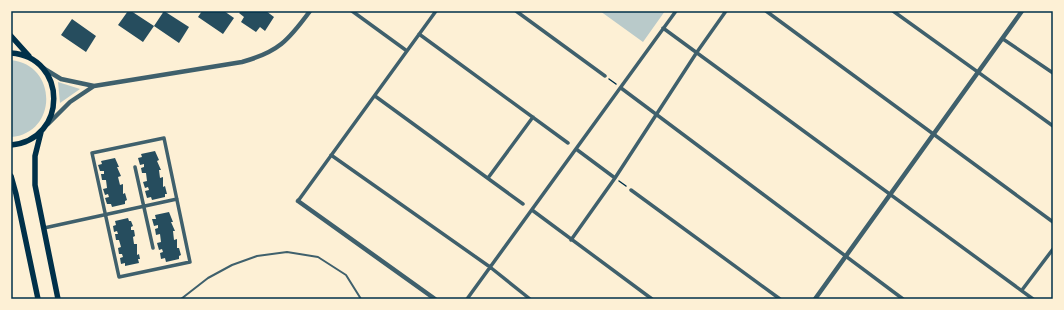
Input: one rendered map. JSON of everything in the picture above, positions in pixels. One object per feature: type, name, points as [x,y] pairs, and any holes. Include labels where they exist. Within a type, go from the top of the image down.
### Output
[{"type":"main road","points":[[11,36],[32,59],[43,68],[52,84],[54,96],[52,114],[41,132],[28,141],[11,145]]},
{"type":"main road","points":[[11,53],[32,59]]},
{"type":"main road","points":[[41,132],[35,156],[34,176],[58,299]]},
{"type":"main road","points":[[11,176],[38,299]]},
{"type":"street","points":[[43,68],[67,80],[94,86],[242,62],[261,56],[281,46],[296,30],[310,11]]},
{"type":"street","points":[[352,11],[407,52]]},
{"type":"street","points":[[435,299],[298,201],[436,11]]},
{"type":"street","points":[[516,11],[605,76]]},
{"type":"street","points":[[467,299],[676,11]]},
{"type":"street","points":[[571,240],[615,178],[697,52],[726,11]]},
{"type":"street","points":[[766,11],[1053,222]]},
{"type":"street","points":[[893,11],[1053,126]]},
{"type":"street","points":[[815,299],[979,73],[1022,11]]},
{"type":"street","points":[[663,28],[1033,299]]},
{"type":"street","points":[[419,34],[568,143]]},
{"type":"street","points":[[1003,39],[1053,73]]},
{"type":"street","points":[[46,125],[70,102],[94,86]]},
{"type":"street","points":[[620,88],[903,299]]},
{"type":"street","points":[[375,96],[523,204]]},
{"type":"street","points":[[488,178],[533,117]]},
{"type":"street","points":[[164,138],[177,199],[190,262],[119,277],[92,152],[164,138]]},
{"type":"street","points":[[576,149],[615,178]]},
{"type":"street","points":[[332,155],[490,267],[530,299]]},
{"type":"street","points":[[135,168],[153,248]]},
{"type":"street","points":[[631,190],[780,299]]},
{"type":"street","points":[[44,228],[105,216],[177,199]]},
{"type":"street","points":[[532,210],[652,299]]},
{"type":"street","points":[[1022,290],[1053,249]]},
{"type":"lane","points":[[182,299],[208,278],[232,265],[257,256],[287,252],[318,257],[346,275],[361,299]]},
{"type":"path","points":[[605,76],[620,88]]},
{"type":"path","points":[[615,178],[631,190]]},
{"type":"shaded area","points":[[600,11],[665,11],[643,42]]},
{"type":"shaded area","points":[[11,60],[26,65],[37,74],[44,86],[46,99],[44,112],[37,124],[26,133],[11,137]]},
{"type":"shaded area","points":[[58,82],[80,89],[60,103]]},
{"type":"building","points":[[128,11],[131,11],[154,26],[143,42],[118,25]]},
{"type":"building","points":[[164,11],[189,27],[179,43],[154,26]]},
{"type":"building","points":[[202,11],[224,11],[234,18],[223,34],[198,17]]},
{"type":"building","points":[[241,11],[266,11],[274,17],[265,31],[260,27],[256,32],[241,22],[244,17],[239,13]]},
{"type":"building","points":[[72,19],[96,36],[86,52],[61,35]]},
{"type":"building","points":[[155,151],[161,170],[159,170],[160,178],[163,177],[163,187],[165,186],[167,194],[165,194],[165,197],[152,200],[151,197],[147,198],[145,191],[149,190],[148,187],[145,188],[143,182],[147,181],[146,173],[142,173],[141,168],[144,167],[144,164],[140,165],[138,158],[142,157],[141,154]]},
{"type":"building","points":[[115,158],[121,176],[118,177],[120,185],[123,184],[123,194],[125,193],[127,200],[125,201],[125,204],[112,207],[111,204],[107,204],[105,198],[109,197],[108,194],[105,195],[103,189],[107,188],[106,180],[102,180],[101,174],[104,174],[104,171],[100,171],[98,165],[102,164],[101,161]]},
{"type":"building","points":[[169,212],[175,231],[173,231],[174,240],[177,239],[177,248],[179,248],[181,255],[179,256],[179,259],[166,262],[165,258],[161,259],[160,253],[163,252],[162,249],[159,250],[157,243],[161,242],[160,234],[156,235],[155,229],[158,228],[158,225],[154,226],[152,219],[156,219],[155,215]]},
{"type":"building","points":[[128,218],[133,226],[131,227],[131,230],[134,230],[134,244],[137,244],[137,255],[139,254],[140,259],[138,259],[139,263],[125,266],[125,263],[121,264],[120,258],[123,257],[122,254],[119,254],[118,248],[121,247],[119,240],[116,240],[115,234],[118,234],[117,231],[114,232],[113,226],[116,225],[115,221]]}]
